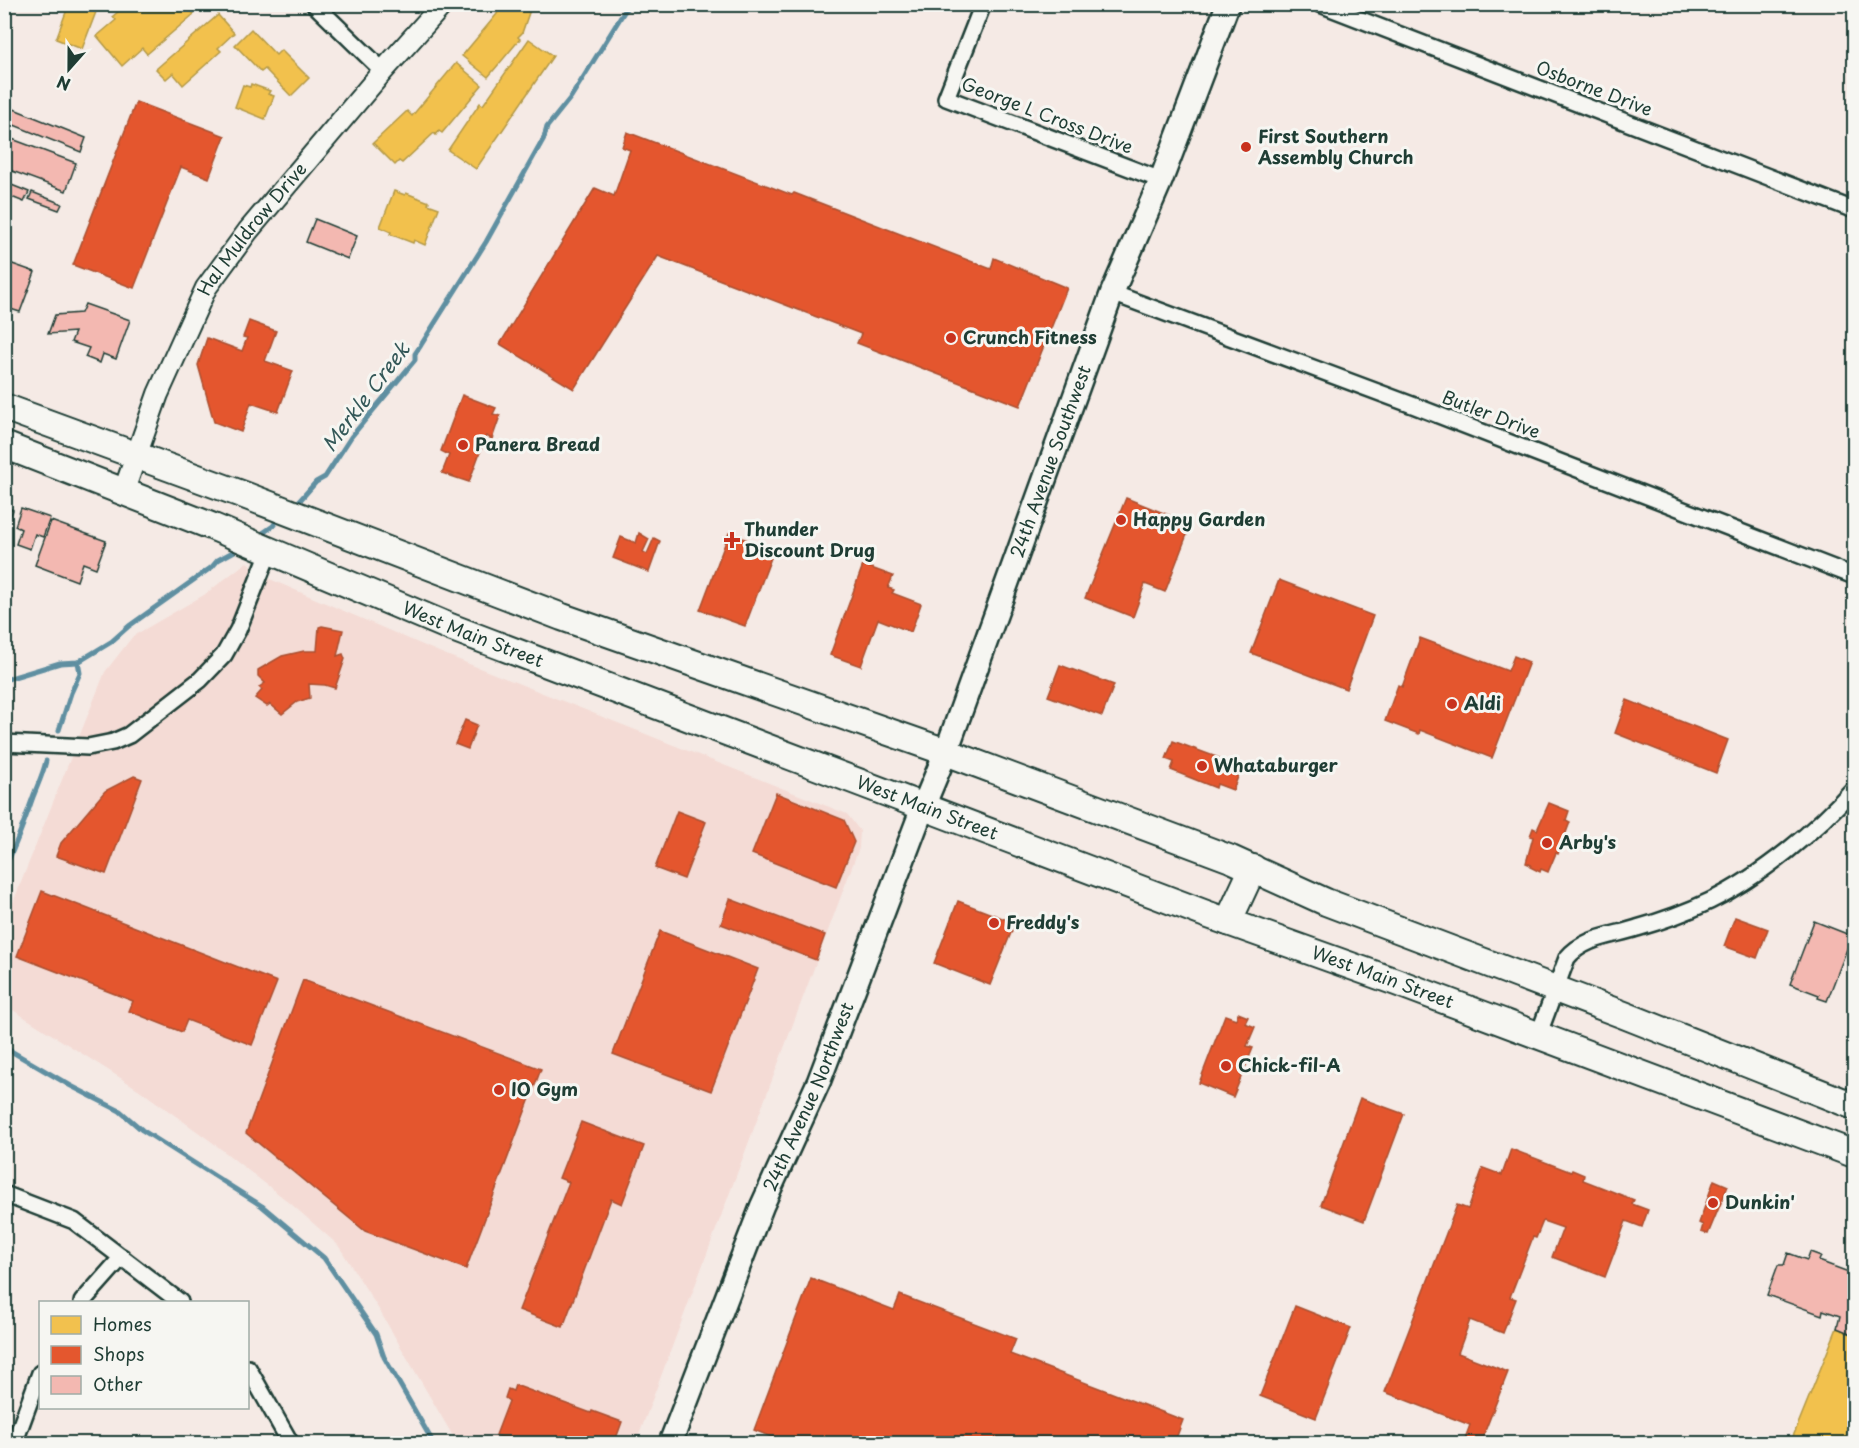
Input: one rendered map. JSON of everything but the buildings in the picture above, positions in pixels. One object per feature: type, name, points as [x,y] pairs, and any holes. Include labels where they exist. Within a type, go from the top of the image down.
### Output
[{"type":"main road","name":"24th Avenue Southwest","points":[[946,752],[1112,293],[1161,180],[1228,4]]},
{"type":"main road","points":[[4,407],[562,616],[946,752],[1253,868],[1326,902],[1854,1106]]},
{"type":"main road","name":"West Main Street","points":[[4,445],[211,526],[450,627],[1228,922],[1854,1154]]},
{"type":"main road","name":"24th Avenue Northwest","points":[[670,1443],[762,1206],[819,1081],[946,752]]},
{"type":"main road","points":[[1228,922],[1253,868]]},
{"type":"street","points":[[314,4],[383,71]]},
{"type":"street","name":"Hal Muldrow Drive","points":[[123,493],[158,394],[206,288],[248,231],[383,71],[443,4]]},
{"type":"street","name":"George L Cross Drive","points":[[983,4],[946,98],[1161,180]]},
{"type":"street","name":"Osborne Drive","points":[[1320,4],[1854,210]]},
{"type":"street","name":"Butler Drive","points":[[1112,293],[1415,406],[1854,576]]},
{"type":"street","points":[[4,743],[88,747],[113,742],[129,735],[200,680],[224,655],[238,630],[266,550]]},
{"type":"street","points":[[1538,1036],[1567,958],[1578,947],[1671,917],[1712,900],[1798,843],[1854,788]]},
{"type":"street","points":[[4,1194],[74,1221],[179,1301]]},
{"type":"street","points":[[83,1301],[122,1257]]},
{"type":"street","points":[[249,1370],[291,1443]]},
{"type":"street","points":[[14,1443],[39,1376]]},
{"type":"shaded area","points":[[247,562],[265,577],[439,652],[847,814],[860,831],[859,848],[636,1443],[457,1443],[378,1308],[338,1245],[290,1203],[212,1142],[138,1089],[5,1005],[4,925],[105,672],[133,636],[204,595]]},
{"type":"waterway","name":"Merkle Creek","points":[[294,507],[316,482],[325,477],[351,437],[415,360],[415,354],[486,242],[544,138],[547,127],[571,97],[629,4]]},
{"type":"waterway","name":"Merkle Creek","points":[[257,537],[273,526],[279,518]]},
{"type":"waterway","name":"Merkle Creek","points":[[4,680],[60,663],[78,662],[111,642],[129,626],[212,567],[218,560],[242,547]]},
{"type":"waterway","points":[[59,730],[80,673],[78,662]]},
{"type":"waterway","points":[[4,869],[20,834],[46,761]]},
{"type":"waterway","points":[[4,1047],[120,1111],[142,1130],[262,1206],[324,1258],[376,1334],[384,1357],[434,1444]]},
{"type":"place","name":"First Southern Assembly Church","points":[[1246,147]]},
{"type":"place","name":"Crunch Fitness","points":[[951,338]]},
{"type":"place","name":"Panera Bread","points":[[463,445]]},
{"type":"place","name":"Happy Garden","points":[[1121,520]]},
{"type":"place","name":"Thunder Discount Drug","points":[[732,540]]},
{"type":"place","name":"Aldi","points":[[1452,704]]},
{"type":"place","name":"Whataburger","points":[[1202,766]]},
{"type":"place","name":"Arby's","points":[[1547,843]]},
{"type":"place","name":"Freddy's","points":[[994,923]]},
{"type":"place","name":"Chick-fil-A","points":[[1226,1066]]},
{"type":"place","name":"IO Gym","points":[[499,1090]]},
{"type":"place","name":"Dunkin'","points":[[1713,1203]]}]
